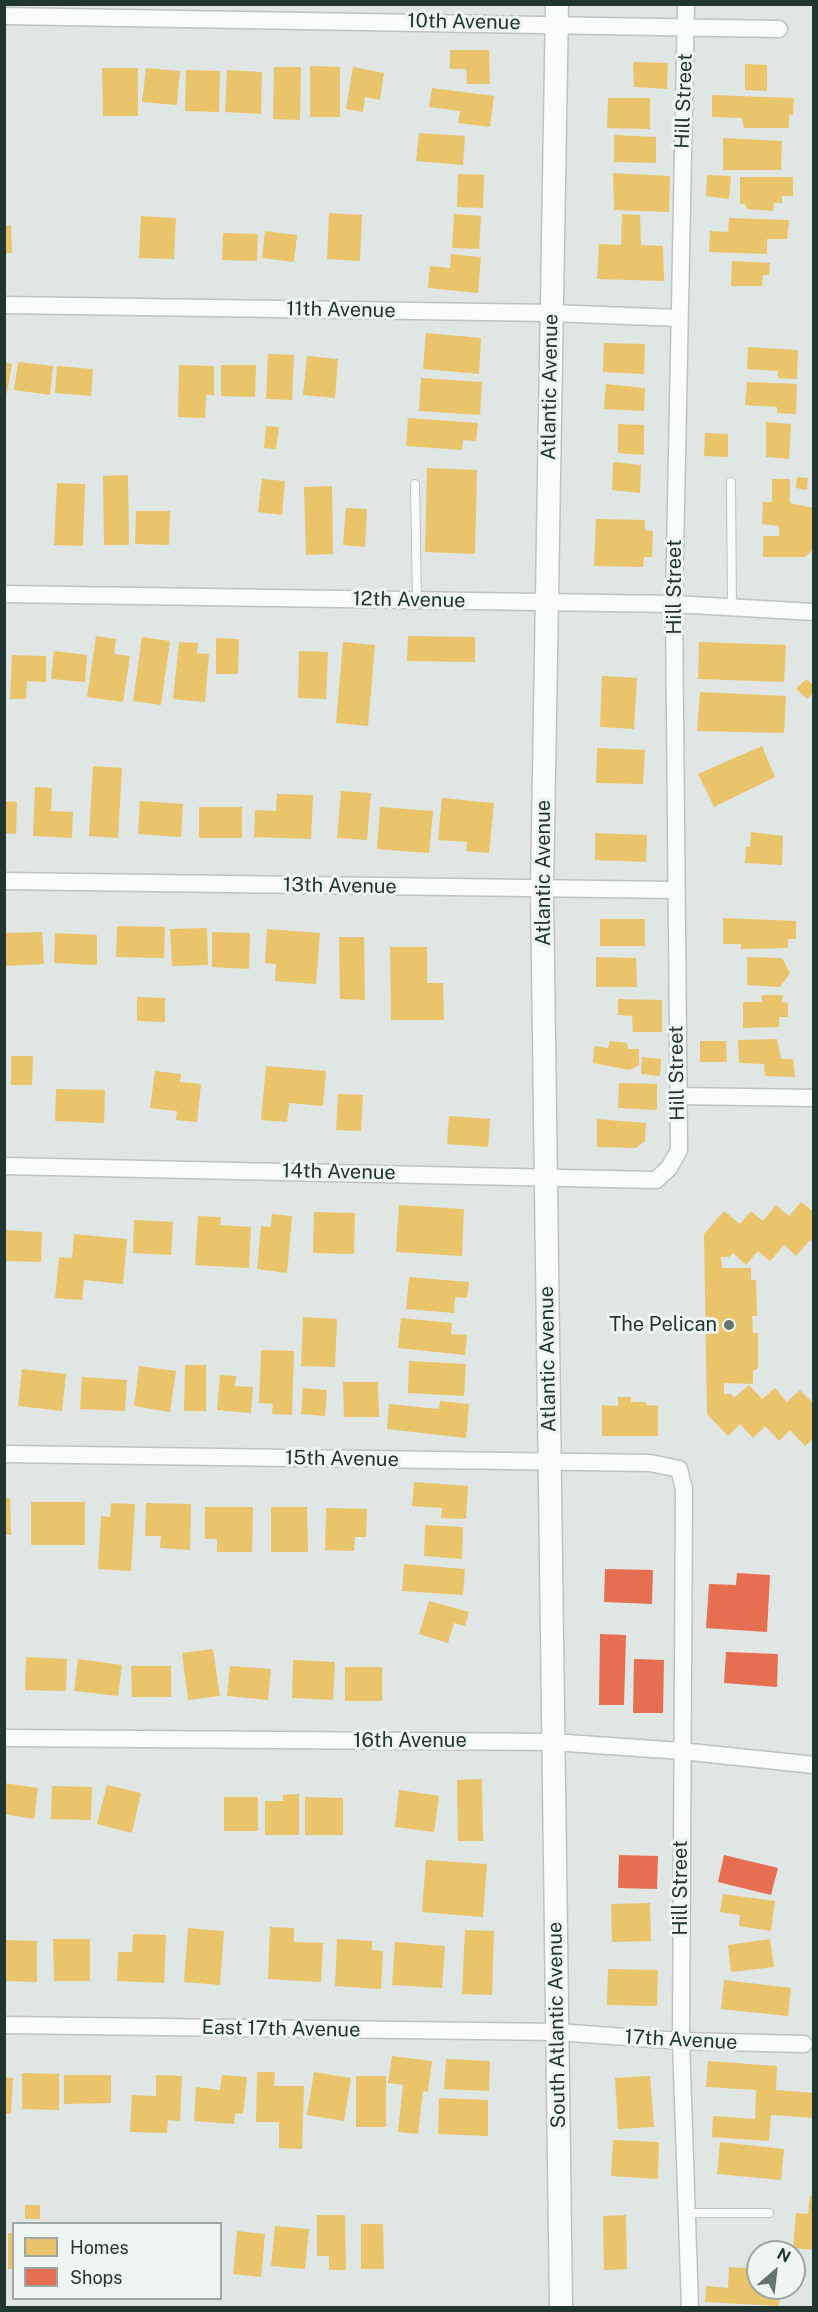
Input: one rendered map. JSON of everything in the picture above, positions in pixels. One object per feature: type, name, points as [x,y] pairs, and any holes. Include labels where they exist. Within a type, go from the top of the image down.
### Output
[{"type":"main road","name":"Atlantic Avenue","points":[[553,1742],[542,889],[557,14]]},
{"type":"main road","name":"South Atlantic Avenue","points":[[553,1742],[561,2307]]},
{"type":"street","name":"Hill Street","points":[[669,1168],[679,1150],[674,604],[686,4]]},
{"type":"street","name":"10th Avenue","points":[[4,16],[557,14],[686,27],[779,29]]},
{"type":"street","name":"11th Avenue","points":[[4,305],[552,313],[678,318]]},
{"type":"street","name":"12th Avenue","points":[[4,594],[674,604],[813,612]]},
{"type":"street","name":"13th Avenue","points":[[4,881],[675,890]]},
{"type":"street","points":[[678,1096],[813,1098]]},
{"type":"street","name":"14th Avenue","points":[[4,1166],[656,1180],[669,1168]]},
{"type":"street","name":"15th Avenue","points":[[4,1454],[650,1463],[679,1469]]},
{"type":"street","name":"Hill Street","points":[[679,1469],[684,1489],[681,2041],[690,2307]]},
{"type":"street","name":"16th Avenue","points":[[4,1738],[553,1742],[681,1750],[813,1765]]},
{"type":"street","name":"East 17th Avenue","points":[[4,2025],[557,2032]]},
{"type":"street","name":"17th Avenue","points":[[557,2032],[681,2041],[804,2044]]},
{"type":"lane","points":[[731,482],[732,607]]},
{"type":"lane","points":[[416,484],[417,600]]},
{"type":"lane","points":[[687,2213],[770,2213]]},
{"type":"building: Homes","points":[[450,50],[489,50],[490,84],[467,84],[466,69],[450,69]]},
{"type":"building: Homes","points":[[633,62],[668,63],[667,89],[634,87]]},
{"type":"building: Homes","points":[[745,64],[767,65],[767,91],[745,90]]},
{"type":"building: Homes","points":[[310,66],[340,67],[340,117],[310,117]]},
{"type":"building: Homes","points":[[274,67],[301,67],[300,120],[273,119]]},
{"type":"building: Homes","points":[[353,67],[384,73],[380,100],[365,97],[363,112],[346,109]]},
{"type":"building: Homes","points":[[102,68],[138,68],[138,116],[103,116]]},
{"type":"building: Homes","points":[[146,68],[180,71],[177,105],[142,102]]},
{"type":"building: Homes","points":[[186,70],[220,71],[219,112],[185,111]]},
{"type":"building: Homes","points":[[227,70],[262,72],[261,114],[225,112]]},
{"type":"building: Homes","points":[[432,88],[494,96],[490,127],[458,123],[460,111],[429,107]]},
{"type":"building: Homes","points":[[712,95],[794,98],[793,114],[789,116],[789,128],[744,128],[742,118],[712,117]]},
{"type":"building: Homes","points":[[608,98],[650,98],[650,129],[607,128]]},
{"type":"building: Homes","points":[[419,133],[465,136],[463,165],[416,161]]},
{"type":"building: Homes","points":[[614,135],[656,137],[656,163],[614,162]]},
{"type":"building: Homes","points":[[723,138],[782,141],[781,170],[723,170]]},
{"type":"building: Homes","points":[[613,173],[670,176],[669,212],[614,210]]},
{"type":"building: Homes","points":[[458,174],[484,175],[483,208],[457,207]]},
{"type":"building: Homes","points":[[707,175],[731,176],[729,199],[706,196]]},
{"type":"building: Homes","points":[[740,177],[793,177],[793,196],[782,196],[782,203],[774,203],[773,211],[747,209],[745,204],[740,204]]},
{"type":"building: Homes","points":[[329,213],[362,215],[360,261],[327,259]]},
{"type":"building: Homes","points":[[454,214],[481,216],[479,249],[452,248]]},
{"type":"building: Homes","points":[[622,214],[640,215],[641,245],[663,246],[664,281],[597,279],[599,244],[621,245]]},
{"type":"building: Homes","points":[[141,216],[176,218],[174,259],[139,258]]},
{"type":"building: Homes","points":[[729,218],[789,220],[787,239],[767,239],[767,254],[709,252],[710,231],[728,232]]},
{"type":"building: Homes","points":[[11,225],[12,253],[4,253],[4,226]]},
{"type":"building: Homes","points":[[265,231],[297,235],[294,262],[262,258]]},
{"type":"building: Homes","points":[[223,233],[258,234],[257,261],[222,260]]},
{"type":"building: Homes","points":[[451,254],[481,257],[478,293],[428,288],[430,266],[450,268]]},
{"type":"building: Homes","points":[[732,261],[770,263],[769,275],[763,275],[762,286],[731,286]]},
{"type":"building: Homes","points":[[426,333],[481,338],[479,374],[423,369]]},
{"type":"building: Homes","points":[[604,343],[645,344],[644,374],[603,372]]},
{"type":"building: Homes","points":[[748,347],[798,350],[797,379],[778,378],[778,371],[747,369]]},
{"type":"building: Homes","points":[[268,354],[294,355],[292,400],[266,399]]},
{"type":"building: Homes","points":[[307,356],[338,359],[335,398],[303,395]]},
{"type":"building: Homes","points":[[4,362],[12,364],[7,393],[4,393]]},
{"type":"building: Homes","points":[[18,362],[53,366],[50,395],[14,390]]},
{"type":"building: Homes","points":[[179,365],[214,366],[214,395],[206,395],[205,418],[178,417]]},
{"type":"building: Homes","points":[[221,365],[256,365],[255,397],[221,396]]},
{"type":"building: Homes","points":[[57,366],[93,369],[91,396],[55,393]]},
{"type":"building: Homes","points":[[421,378],[482,382],[480,415],[419,411]]},
{"type":"building: Homes","points":[[747,382],[797,384],[796,414],[777,413],[777,407],[745,405]]},
{"type":"building: Homes","points":[[606,384],[645,388],[644,411],[604,409]]},
{"type":"building: Homes","points":[[408,418],[478,423],[476,441],[463,440],[462,450],[406,446]]},
{"type":"building: Homes","points":[[766,422],[791,424],[789,459],[766,457]]},
{"type":"building: Homes","points":[[618,424],[644,425],[644,455],[618,453]]},
{"type":"building: Homes","points":[[266,426],[279,427],[276,449],[264,448]]},
{"type":"building: Homes","points":[[705,433],[728,434],[728,457],[704,456]]},
{"type":"building: Homes","points":[[613,462],[641,465],[640,493],[612,490]]},
{"type":"building: Homes","points":[[427,468],[477,470],[475,554],[425,552]]},
{"type":"building: Homes","points":[[128,475],[129,545],[104,545],[103,476]]},
{"type":"building: Homes","points":[[797,477],[808,478],[807,490],[796,488]]},
{"type":"building: Homes","points":[[262,479],[285,481],[282,515],[258,512]]},
{"type":"building: Homes","points":[[772,479],[790,479],[790,503],[814,508],[814,548],[805,557],[763,557],[763,536],[779,536],[779,526],[762,524],[763,502],[772,502]]},
{"type":"building: Homes","points":[[57,483],[85,484],[83,546],[54,545]]},
{"type":"building: Homes","points":[[332,486],[333,554],[306,555],[304,487]]},
{"type":"building: Homes","points":[[346,508],[367,509],[365,547],[343,545]]},
{"type":"building: Homes","points":[[136,511],[170,511],[169,545],[135,544]]},
{"type":"building: Homes","points":[[596,519],[645,520],[645,530],[653,531],[652,557],[644,557],[643,567],[594,566]]},
{"type":"building: Homes","points":[[96,636],[116,639],[114,654],[130,656],[123,702],[87,697]]},
{"type":"building: Homes","points":[[408,636],[475,637],[475,662],[407,661]]},
{"type":"building: Homes","points":[[142,637],[170,641],[161,705],[133,701]]},
{"type":"building: Homes","points":[[216,638],[239,639],[238,674],[216,674]]},
{"type":"building: Homes","points":[[179,642],[198,643],[197,653],[209,654],[205,702],[173,699]]},
{"type":"building: Homes","points":[[343,642],[375,645],[368,726],[336,723]]},
{"type":"building: Homes","points":[[699,642],[786,645],[784,682],[698,679]]},
{"type":"building: Homes","points":[[54,651],[87,655],[85,682],[51,679]]},
{"type":"building: Homes","points":[[299,651],[328,652],[326,699],[298,698]]},
{"type":"building: Homes","points":[[12,655],[46,656],[46,682],[27,681],[26,699],[10,699]]},
{"type":"building: Homes","points":[[602,676],[637,678],[634,729],[600,727]]},
{"type":"building: Homes","points":[[806,679],[814,686],[814,692],[807,699],[796,689]]},
{"type":"building: Homes","points":[[700,692],[786,696],[784,733],[697,731]]},
{"type":"building: Homes","points":[[762,746],[775,777],[714,807],[698,774]]},
{"type":"building: Homes","points":[[597,748],[645,750],[643,784],[596,783]]},
{"type":"building: Homes","points":[[93,766],[122,768],[118,838],[89,836]]},
{"type":"building: Homes","points":[[35,787],[52,788],[51,811],[73,812],[72,838],[33,836]]},
{"type":"building: Homes","points":[[341,791],[371,793],[367,840],[337,838]]},
{"type":"building: Homes","points":[[277,794],[313,795],[311,839],[254,837],[255,810],[276,811]]},
{"type":"building: Homes","points":[[442,798],[494,803],[489,853],[466,851],[467,842],[438,840]]},
{"type":"building: Homes","points":[[4,801],[17,802],[16,834],[4,833]]},
{"type":"building: Homes","points":[[140,801],[183,804],[181,837],[138,834]]},
{"type":"building: Homes","points":[[199,807],[242,807],[242,838],[199,838]]},
{"type":"building: Homes","points":[[380,807],[433,811],[429,853],[377,849]]},
{"type":"building: Homes","points":[[751,832],[783,836],[782,865],[745,863],[746,847],[750,847]]},
{"type":"building: Homes","points":[[595,833],[647,835],[646,862],[595,860]]},
{"type":"building: Homes","points":[[723,918],[796,921],[796,939],[788,939],[788,948],[741,949],[741,944],[723,944]]},
{"type":"building: Homes","points":[[600,919],[645,919],[645,946],[600,946]]},
{"type":"building: Homes","points":[[117,926],[165,927],[164,958],[116,957]]},
{"type":"building: Homes","points":[[207,928],[208,965],[172,966],[170,929]]},
{"type":"building: Homes","points":[[267,929],[320,933],[316,984],[275,981],[276,964],[265,963]]},
{"type":"building: Homes","points":[[42,932],[44,964],[5,966],[4,933]]},
{"type":"building: Homes","points":[[212,932],[250,933],[249,969],[212,967]]},
{"type":"building: Homes","points":[[55,933],[97,935],[97,965],[54,963]]},
{"type":"building: Homes","points":[[339,937],[364,937],[365,1000],[340,999]]},
{"type":"building: Homes","points":[[390,947],[427,947],[427,983],[443,983],[444,1020],[391,1020]]},
{"type":"building: Homes","points":[[596,957],[636,958],[637,987],[596,987]]},
{"type":"building: Homes","points":[[747,957],[782,958],[790,973],[780,987],[747,985]]},
{"type":"building: Homes","points":[[762,995],[783,995],[782,1002],[788,1003],[788,1017],[779,1017],[779,1027],[743,1028],[743,1002],[762,1002]]},
{"type":"building: Homes","points":[[137,997],[165,998],[165,1022],[137,1021]]},
{"type":"building: Homes","points":[[618,999],[662,1000],[662,1032],[633,1032],[632,1016],[618,1015]]},
{"type":"building: Homes","points":[[777,1039],[781,1059],[793,1059],[795,1077],[765,1076],[764,1064],[739,1063],[738,1040]]},
{"type":"building: Homes","points":[[610,1041],[627,1043],[628,1049],[639,1049],[639,1065],[630,1070],[593,1063],[594,1046],[608,1048]]},
{"type":"building: Homes","points":[[700,1041],[726,1041],[727,1062],[700,1062]]},
{"type":"building: Homes","points":[[11,1056],[33,1056],[32,1085],[11,1085]]},
{"type":"building: Homes","points":[[642,1057],[661,1059],[660,1076],[641,1074]]},
{"type":"building: Homes","points":[[266,1066],[326,1071],[323,1106],[289,1103],[287,1122],[261,1120]]},
{"type":"building: Homes","points":[[155,1071],[181,1074],[180,1082],[201,1084],[197,1122],[176,1120],[177,1111],[150,1108]]},
{"type":"building: Homes","points":[[619,1083],[657,1084],[657,1110],[618,1108]]},
{"type":"building: Homes","points":[[56,1089],[105,1090],[104,1123],[55,1121]]},
{"type":"building: Homes","points":[[338,1094],[363,1095],[361,1131],[336,1130]]},
{"type":"building: Homes","points":[[449,1116],[490,1119],[488,1147],[447,1144]]},
{"type":"building: Homes","points":[[597,1119],[646,1123],[645,1141],[636,1148],[597,1147]]},
{"type":"building: Homes","name":"The Pelican","points":[[801,1202],[814,1212],[814,1243],[810,1240],[796,1256],[784,1245],[770,1261],[758,1251],[746,1265],[733,1253],[729,1257],[721,1257],[722,1268],[751,1268],[751,1280],[756,1280],[757,1316],[752,1316],[753,1333],[758,1333],[758,1368],[753,1371],[753,1384],[724,1383],[724,1394],[731,1394],[734,1398],[749,1385],[762,1399],[775,1388],[787,1402],[800,1390],[814,1404],[814,1438],[805,1446],[790,1430],[779,1441],[765,1426],[753,1438],[740,1424],[728,1436],[707,1414],[704,1234],[724,1211],[740,1224],[751,1211],[763,1221],[776,1205],[789,1216]]},
{"type":"building: Homes","points":[[399,1205],[464,1209],[462,1256],[396,1252]]},
{"type":"building: Homes","points":[[314,1212],[355,1213],[354,1254],[313,1253]]},
{"type":"building: Homes","points":[[272,1214],[292,1216],[287,1273],[257,1269],[261,1226],[271,1227]]},
{"type":"building: Homes","points":[[198,1216],[221,1217],[220,1225],[251,1227],[249,1268],[195,1265]]},
{"type":"building: Homes","points":[[134,1220],[173,1222],[171,1255],[133,1253]]},
{"type":"building: Homes","points":[[4,1230],[42,1232],[41,1262],[4,1261]]},
{"type":"building: Homes","points":[[74,1234],[127,1239],[123,1284],[84,1280],[82,1300],[55,1298],[59,1257],[72,1258]]},
{"type":"building: Homes","points":[[409,1277],[469,1282],[467,1298],[455,1297],[454,1313],[406,1309]]},
{"type":"building: Homes","points":[[303,1317],[337,1319],[335,1367],[301,1366]]},
{"type":"building: Homes","points":[[401,1318],[452,1323],[451,1334],[467,1335],[465,1355],[398,1348]]},
{"type":"building: Homes","points":[[261,1350],[294,1351],[292,1415],[272,1414],[273,1404],[259,1403]]},
{"type":"building: Homes","points":[[409,1361],[466,1364],[464,1396],[408,1393]]},
{"type":"building: Homes","points":[[185,1365],[206,1365],[206,1411],[184,1411]]},
{"type":"building: Homes","points":[[139,1366],[176,1371],[170,1412],[134,1406]]},
{"type":"building: Homes","points":[[22,1369],[66,1374],[62,1411],[18,1406]]},
{"type":"building: Homes","points":[[220,1375],[236,1376],[235,1386],[253,1387],[251,1413],[217,1410]]},
{"type":"building: Homes","points":[[82,1377],[127,1380],[125,1411],[80,1409]]},
{"type":"building: Homes","points":[[343,1382],[378,1382],[379,1417],[344,1417]]},
{"type":"building: Homes","points":[[303,1388],[327,1390],[325,1416],[301,1414]]},
{"type":"building: Homes","points":[[618,1397],[631,1397],[631,1402],[646,1402],[646,1405],[658,1406],[658,1436],[602,1436],[602,1405],[618,1406]]},
{"type":"building: Homes","points":[[440,1401],[469,1404],[466,1438],[387,1429],[389,1404],[439,1409]]},
{"type":"building: Homes","points":[[414,1482],[468,1486],[466,1519],[441,1518],[442,1508],[412,1506]]},
{"type":"building: Homes","points":[[4,1498],[10,1498],[11,1535],[4,1535]]},
{"type":"building: Homes","points":[[31,1502],[85,1502],[85,1545],[31,1545]]},
{"type":"building: Homes","points":[[111,1503],[135,1504],[131,1571],[98,1569],[101,1516],[110,1517]]},
{"type":"building: Homes","points":[[146,1503],[191,1504],[190,1550],[160,1548],[161,1536],[145,1536]]},
{"type":"building: Homes","points":[[205,1507],[253,1507],[252,1552],[217,1552],[217,1539],[205,1539]]},
{"type":"building: Homes","points":[[271,1507],[307,1507],[308,1552],[271,1552]]},
{"type":"building: Homes","points":[[326,1508],[367,1509],[366,1537],[355,1537],[354,1551],[325,1550]]},
{"type":"building: Homes","points":[[425,1525],[463,1527],[462,1559],[424,1556]]},
{"type":"building: Homes","points":[[404,1564],[465,1569],[463,1595],[402,1591]]},
{"type":"building: Homes","points":[[429,1601],[469,1612],[465,1626],[454,1623],[448,1643],[419,1634]]},
{"type":"building: Homes","points":[[213,1649],[220,1696],[188,1700],[182,1653]]},
{"type":"building: Homes","points":[[26,1657],[67,1659],[66,1691],[25,1690]]},
{"type":"building: Homes","points":[[78,1659],[122,1665],[118,1696],[74,1691]]},
{"type":"building: Homes","points":[[293,1660],[335,1662],[333,1700],[292,1698]]},
{"type":"building: Homes","points":[[131,1666],[171,1666],[171,1697],[132,1697]]},
{"type":"building: Homes","points":[[230,1666],[271,1669],[268,1700],[227,1696]]},
{"type":"building: Homes","points":[[345,1667],[382,1667],[382,1701],[345,1701]]},
{"type":"building: Homes","points":[[482,1779],[483,1841],[458,1841],[457,1780]]},
{"type":"building: Homes","points":[[4,1783],[38,1788],[34,1819],[4,1814]]},
{"type":"building: Homes","points":[[107,1785],[141,1793],[132,1833],[97,1824]]},
{"type":"building: Homes","points":[[52,1786],[92,1787],[91,1820],[51,1819]]},
{"type":"building: Homes","points":[[399,1790],[439,1796],[434,1832],[395,1827]]},
{"type":"building: Homes","points":[[299,1794],[299,1835],[265,1835],[265,1801],[283,1801],[283,1795]]},
{"type":"building: Homes","points":[[224,1797],[258,1797],[258,1831],[224,1831]]},
{"type":"building: Homes","points":[[305,1797],[343,1798],[343,1835],[305,1835]]},
{"type":"building: Homes","points":[[426,1860],[487,1864],[483,1917],[422,1912]]},
{"type":"building: Homes","points":[[723,1894],[775,1901],[771,1931],[739,1926],[740,1915],[720,1912]]},
{"type":"building: Homes","points":[[650,1903],[651,1941],[612,1942],[611,1904]]},
{"type":"building: Homes","points":[[270,1927],[294,1928],[294,1942],[323,1943],[321,1982],[268,1979]]},
{"type":"building: Homes","points":[[188,1928],[224,1931],[220,1985],[184,1982]]},
{"type":"building: Homes","points":[[465,1930],[494,1931],[492,1995],[462,1994]]},
{"type":"building: Homes","points":[[133,1934],[166,1935],[164,1983],[117,1981],[118,1952],[132,1952]]},
{"type":"building: Homes","points":[[53,1939],[90,1939],[90,1981],[54,1981]]},
{"type":"building: Homes","points":[[337,1939],[372,1941],[372,1950],[383,1951],[381,1989],[335,1986]]},
{"type":"building: Homes","points":[[770,1939],[774,1967],[731,1972],[728,1945]]},
{"type":"building: Homes","points":[[4,1940],[37,1941],[37,1982],[4,1981]]},
{"type":"building: Homes","points":[[395,1942],[445,1946],[442,1988],[392,1985]]},
{"type":"building: Homes","points":[[608,1969],[658,1970],[657,2006],[607,2005]]},
{"type":"building: Homes","points":[[724,1980],[791,1988],[788,2016],[721,2009]]},
{"type":"building: Homes","points":[[392,2056],[432,2061],[428,2092],[423,2091],[418,2134],[398,2132],[403,2085],[388,2083]]},
{"type":"building: Homes","points":[[446,2059],[490,2061],[489,2091],[444,2089]]},
{"type":"building: Homes","points":[[708,2061],[777,2066],[776,2090],[814,2093],[814,2118],[771,2115],[769,2141],[712,2137],[713,2116],[755,2119],[756,2090],[706,2087]]},
{"type":"building: Homes","points":[[257,2072],[275,2072],[274,2086],[304,2086],[302,2149],[279,2148],[279,2122],[256,2122]]},
{"type":"building: Homes","points":[[314,2072],[351,2078],[344,2121],[307,2115]]},
{"type":"building: Homes","points":[[22,2073],[59,2074],[59,2110],[22,2109]]},
{"type":"building: Homes","points":[[64,2075],[111,2075],[111,2103],[64,2104]]},
{"type":"building: Homes","points":[[156,2075],[182,2076],[180,2121],[168,2120],[167,2133],[130,2132],[132,2095],[156,2096]]},
{"type":"building: Homes","points":[[222,2075],[247,2077],[243,2114],[235,2113],[234,2124],[194,2121],[196,2087],[220,2090]]},
{"type":"building: Homes","points":[[356,2076],[386,2076],[386,2127],[356,2127]]},
{"type":"building: Homes","points":[[650,2076],[654,2127],[618,2129],[615,2078]]},
{"type":"building: Homes","points":[[4,2077],[13,2078],[11,2114],[4,2113]]},
{"type":"building: Homes","points":[[439,2098],[488,2100],[488,2136],[438,2134]]},
{"type":"building: Homes","points":[[613,2140],[659,2142],[658,2179],[611,2176]]},
{"type":"building: Homes","points":[[720,2142],[784,2149],[781,2180],[717,2174]]},
{"type":"building: Homes","points":[[810,2196],[814,2197],[814,2250],[806,2249],[806,2240],[794,2240],[796,2213],[808,2214]]},
{"type":"building: Homes","points":[[25,2205],[40,2205],[40,2219],[25,2219]]},
{"type":"building: Homes","points":[[317,2215],[345,2215],[346,2270],[329,2270],[329,2256],[317,2256]]},
{"type":"building: Homes","points":[[626,2215],[627,2269],[604,2270],[603,2216]]},
{"type":"building: Homes","points":[[361,2224],[383,2224],[384,2269],[361,2269]]},
{"type":"building: Homes","points":[[275,2226],[309,2229],[305,2269],[271,2266]]},
{"type":"building: Homes","points":[[237,2231],[265,2234],[261,2277],[233,2274]]},
{"type":"building: Homes","points":[[8,2233],[12,2233],[12,2269],[8,2269]]},
{"type":"building: Homes","points":[[729,2267],[746,2268],[746,2300],[779,2300],[779,2306],[705,2302],[706,2286],[728,2288]]},
{"type":"building: Shops","points":[[605,1569],[653,1570],[652,1604],[604,1602]]},
{"type":"building: Shops","points":[[737,1573],[770,1575],[767,1632],[706,1628],[709,1584],[736,1585]]},
{"type":"building: Shops","points":[[600,1634],[626,1635],[624,1705],[599,1705]]},
{"type":"building: Shops","points":[[726,1652],[778,1654],[777,1687],[724,1683]]},
{"type":"building: Shops","points":[[634,1659],[664,1660],[663,1713],[633,1713]]},
{"type":"building: Shops","points":[[619,1855],[658,1856],[657,1889],[618,1888]]},
{"type":"building: Shops","points":[[724,1855],[778,1868],[771,1895],[718,1882]]},
{"type":"place","name":"The Pelican","points":[[729,1325]]}]
